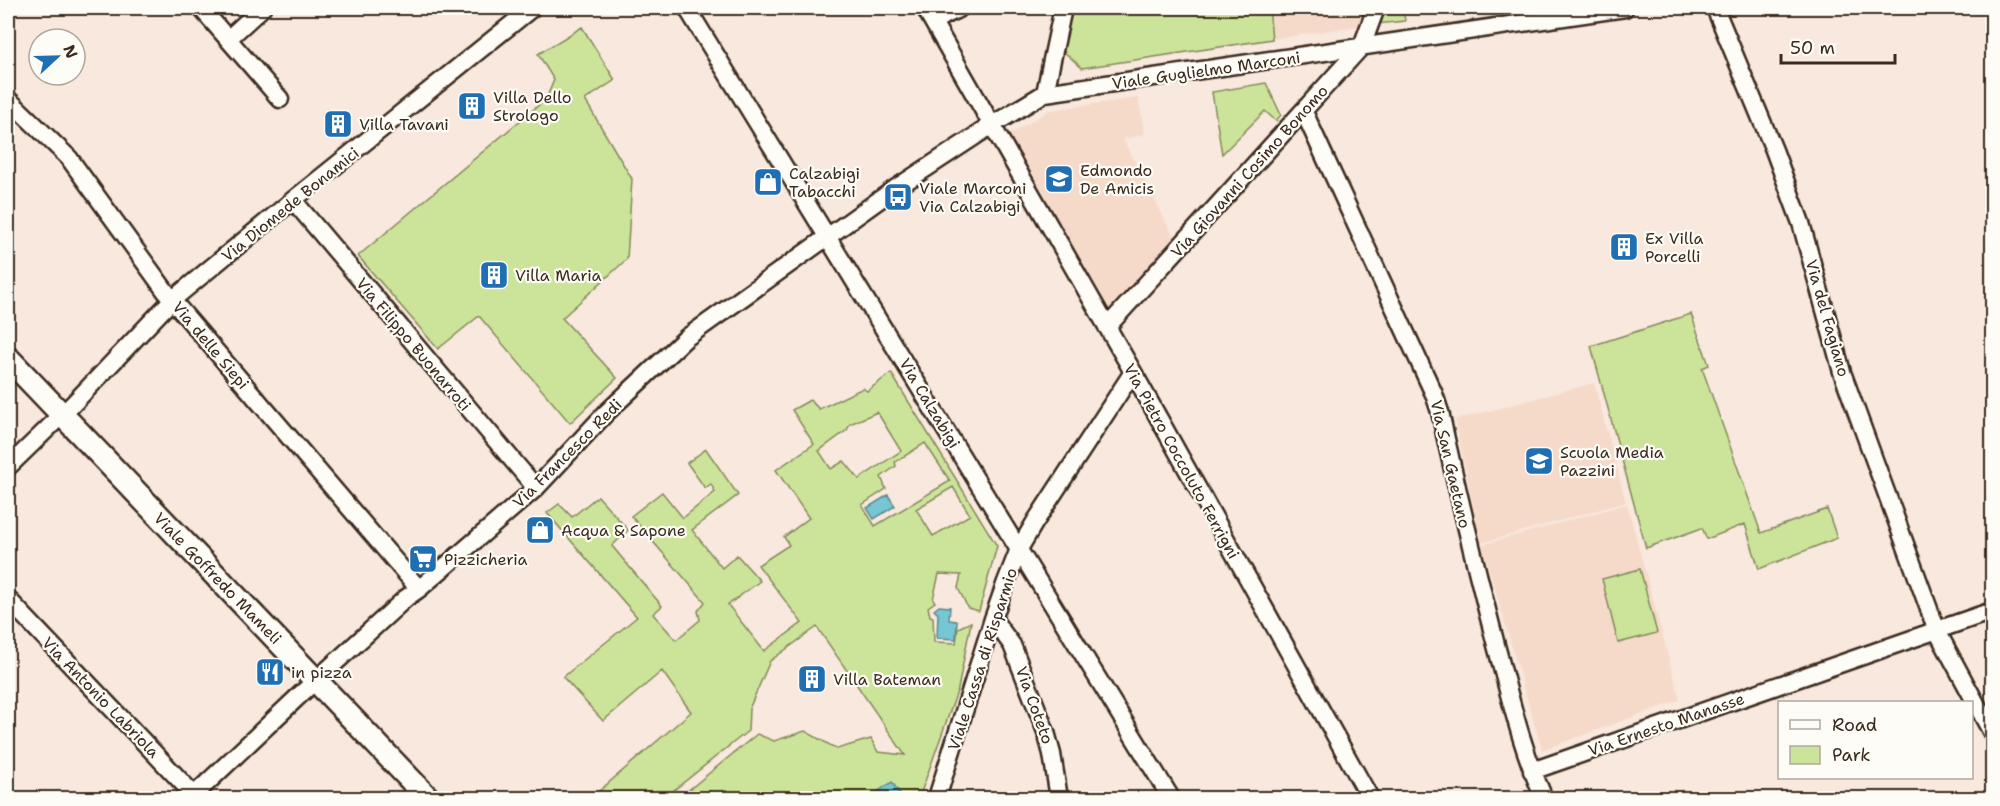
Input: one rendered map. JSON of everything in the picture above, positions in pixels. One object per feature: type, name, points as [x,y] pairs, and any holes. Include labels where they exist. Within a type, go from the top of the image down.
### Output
[{"type":"street","points":[[201,8],[280,99]]},
{"type":"street","points":[[229,38],[262,8]]},
{"type":"street","name":"Via Diomede Bonamici","points":[[8,467],[62,415],[172,300],[532,8]]},
{"type":"street","points":[[929,14],[960,8]]},
{"type":"street","points":[[1045,93],[1063,8]]},
{"type":"street","name":"Via Giovanni Cosimo Bonomo","points":[[1107,327],[1362,46],[1376,8]]},
{"type":"street","name":"Viale Guglielmo Marconi","points":[[828,237],[893,190],[992,124],[1045,93],[1625,8]]},
{"type":"street","name":"Via del Fagiano","points":[[1715,8],[1774,150],[1801,223],[1842,372],[1937,631],[1992,733]]},
{"type":"street","name":"Via Calzabigi","points":[[690,9],[1171,798]]},
{"type":"street","name":"Via Pietro Coccoluto Ferrigni","points":[[929,14],[1133,372],[1370,798]]},
{"type":"street","name":"Via delle Siepi","points":[[8,99],[69,158],[172,300],[419,590]]},
{"type":"street","name":"Via San Gaetano","points":[[1304,112],[1434,394],[1467,532],[1532,771],[1544,798]]},
{"type":"street","name":"Via Filippo Buonarroti","points":[[293,200],[536,488]]},
{"type":"street","name":"Via Francesco Redi","points":[[193,797],[406,597],[419,590],[536,488],[606,413],[686,338],[828,237]]},
{"type":"street","name":"Viale Goffredo Mameli","points":[[8,358],[428,798]]},
{"type":"street","name":"Viale Cassa di Risparmio","points":[[937,798],[993,619],[1019,549],[1133,372]]},
{"type":"street","name":"Via Antonio Labriola","points":[[8,599],[193,797]]},
{"type":"street","points":[[1937,631],[1992,611]]},
{"type":"street","name":"Via Coteto","points":[[993,619],[1012,645],[1046,732],[1059,798]]},
{"type":"street","name":"Via Ernesto Manasse","points":[[1532,771],[1937,631]]},
{"type":"shaded area","points":[[1073,8],[1368,8],[1358,26],[1082,68]]},
{"type":"shaded area","name":"Edmondo De Amicis","points":[[1138,98],[1145,134],[1123,139],[1175,239],[1106,315],[1006,137],[1050,110]]},
{"type":"shaded area","name":"Scuola Media Pazzini","points":[[1594,383],[1626,502],[1481,543],[1455,420]]},
{"type":"shaded area","points":[[1627,504],[1680,700],[1542,750],[1482,545]]},
{"type":"green space","points":[[1073,8],[1269,8],[1272,39],[1082,68],[1062,50]]},
{"type":"green space","points":[[1382,8],[1403,8],[1405,21],[1376,24]]},
{"type":"green space","points":[[582,27],[615,80],[585,100],[632,179],[627,259],[562,318],[617,378],[570,423],[479,316],[438,349],[358,256],[546,99],[554,80],[538,54]]},
{"type":"green space","points":[[1266,83],[1281,115],[1276,121],[1265,111],[1222,154],[1212,92]]},
{"type":"green space","points":[[1691,314],[1709,365],[1702,368],[1761,533],[1827,509],[1837,538],[1759,569],[1745,524],[1707,539],[1702,528],[1646,548],[1591,346]]},
{"type":"green space","points":[[891,373],[997,546],[979,611],[968,608],[958,588],[961,575],[939,574],[933,599],[935,602],[928,607],[930,616],[933,617],[934,642],[956,643],[958,628],[971,622],[958,689],[919,798],[679,798],[757,734],[774,741],[805,731],[837,749],[871,739],[878,752],[905,755],[817,627],[770,661],[749,709],[748,731],[664,798],[591,798],[691,712],[662,671],[603,721],[563,677],[637,617],[547,513],[559,504],[572,517],[598,496],[628,530],[612,546],[662,606],[653,614],[676,640],[700,620],[698,611],[705,602],[631,516],[662,492],[683,518],[715,492],[711,484],[705,488],[687,463],[706,449],[738,495],[692,530],[722,568],[737,555],[760,581],[728,605],[764,651],[802,623],[758,565],[789,545],[784,537],[809,518],[776,470],[814,444],[792,410],[810,400],[819,409],[863,388],[867,391]],"holes":[[[877,412],[901,451],[859,479],[844,461],[831,469],[819,451],[847,430],[850,424]],[[925,443],[950,481],[875,526],[862,505],[886,489],[881,477],[896,466],[895,462]],[[953,487],[970,515],[933,536],[916,509]]]},
{"type":"green space","points":[[1640,569],[1657,633],[1618,643],[1602,579]]},
{"type":"water","points":[[888,495],[895,506],[874,519],[867,508]]},
{"type":"water","points":[[939,606],[950,607],[949,620],[957,621],[956,639],[937,638],[938,614],[934,610]]},
{"type":"water","points":[[892,782],[900,794],[893,798],[868,798]]},
{"type":"place","name":"Villa Dello Strologo","points":[[472,106]]},
{"type":"place","name":"Villa Tavani","points":[[338,124]]},
{"type":"place","name":"Edmondo De Amicis","points":[[1059,179]]},
{"type":"place","name":"Calzabigi Tabacchi","points":[[768,182]]},
{"type":"place","name":"Viale Marconi Via Calzabigi","points":[[898,197]]},
{"type":"place","name":"Ex Villa Porcelli","points":[[1624,247]]},
{"type":"place","name":"Villa Maria","points":[[494,275]]},
{"type":"place","name":"Scuola Media Pazzini","points":[[1539,461]]},
{"type":"place","name":"Acqua & Sapone","points":[[540,530]]},
{"type":"place","name":"Pizzicheria","points":[[423,559]]},
{"type":"place","name":"in pizza","points":[[270,672]]},
{"type":"place","name":"Villa Bateman","points":[[812,679]]}]
